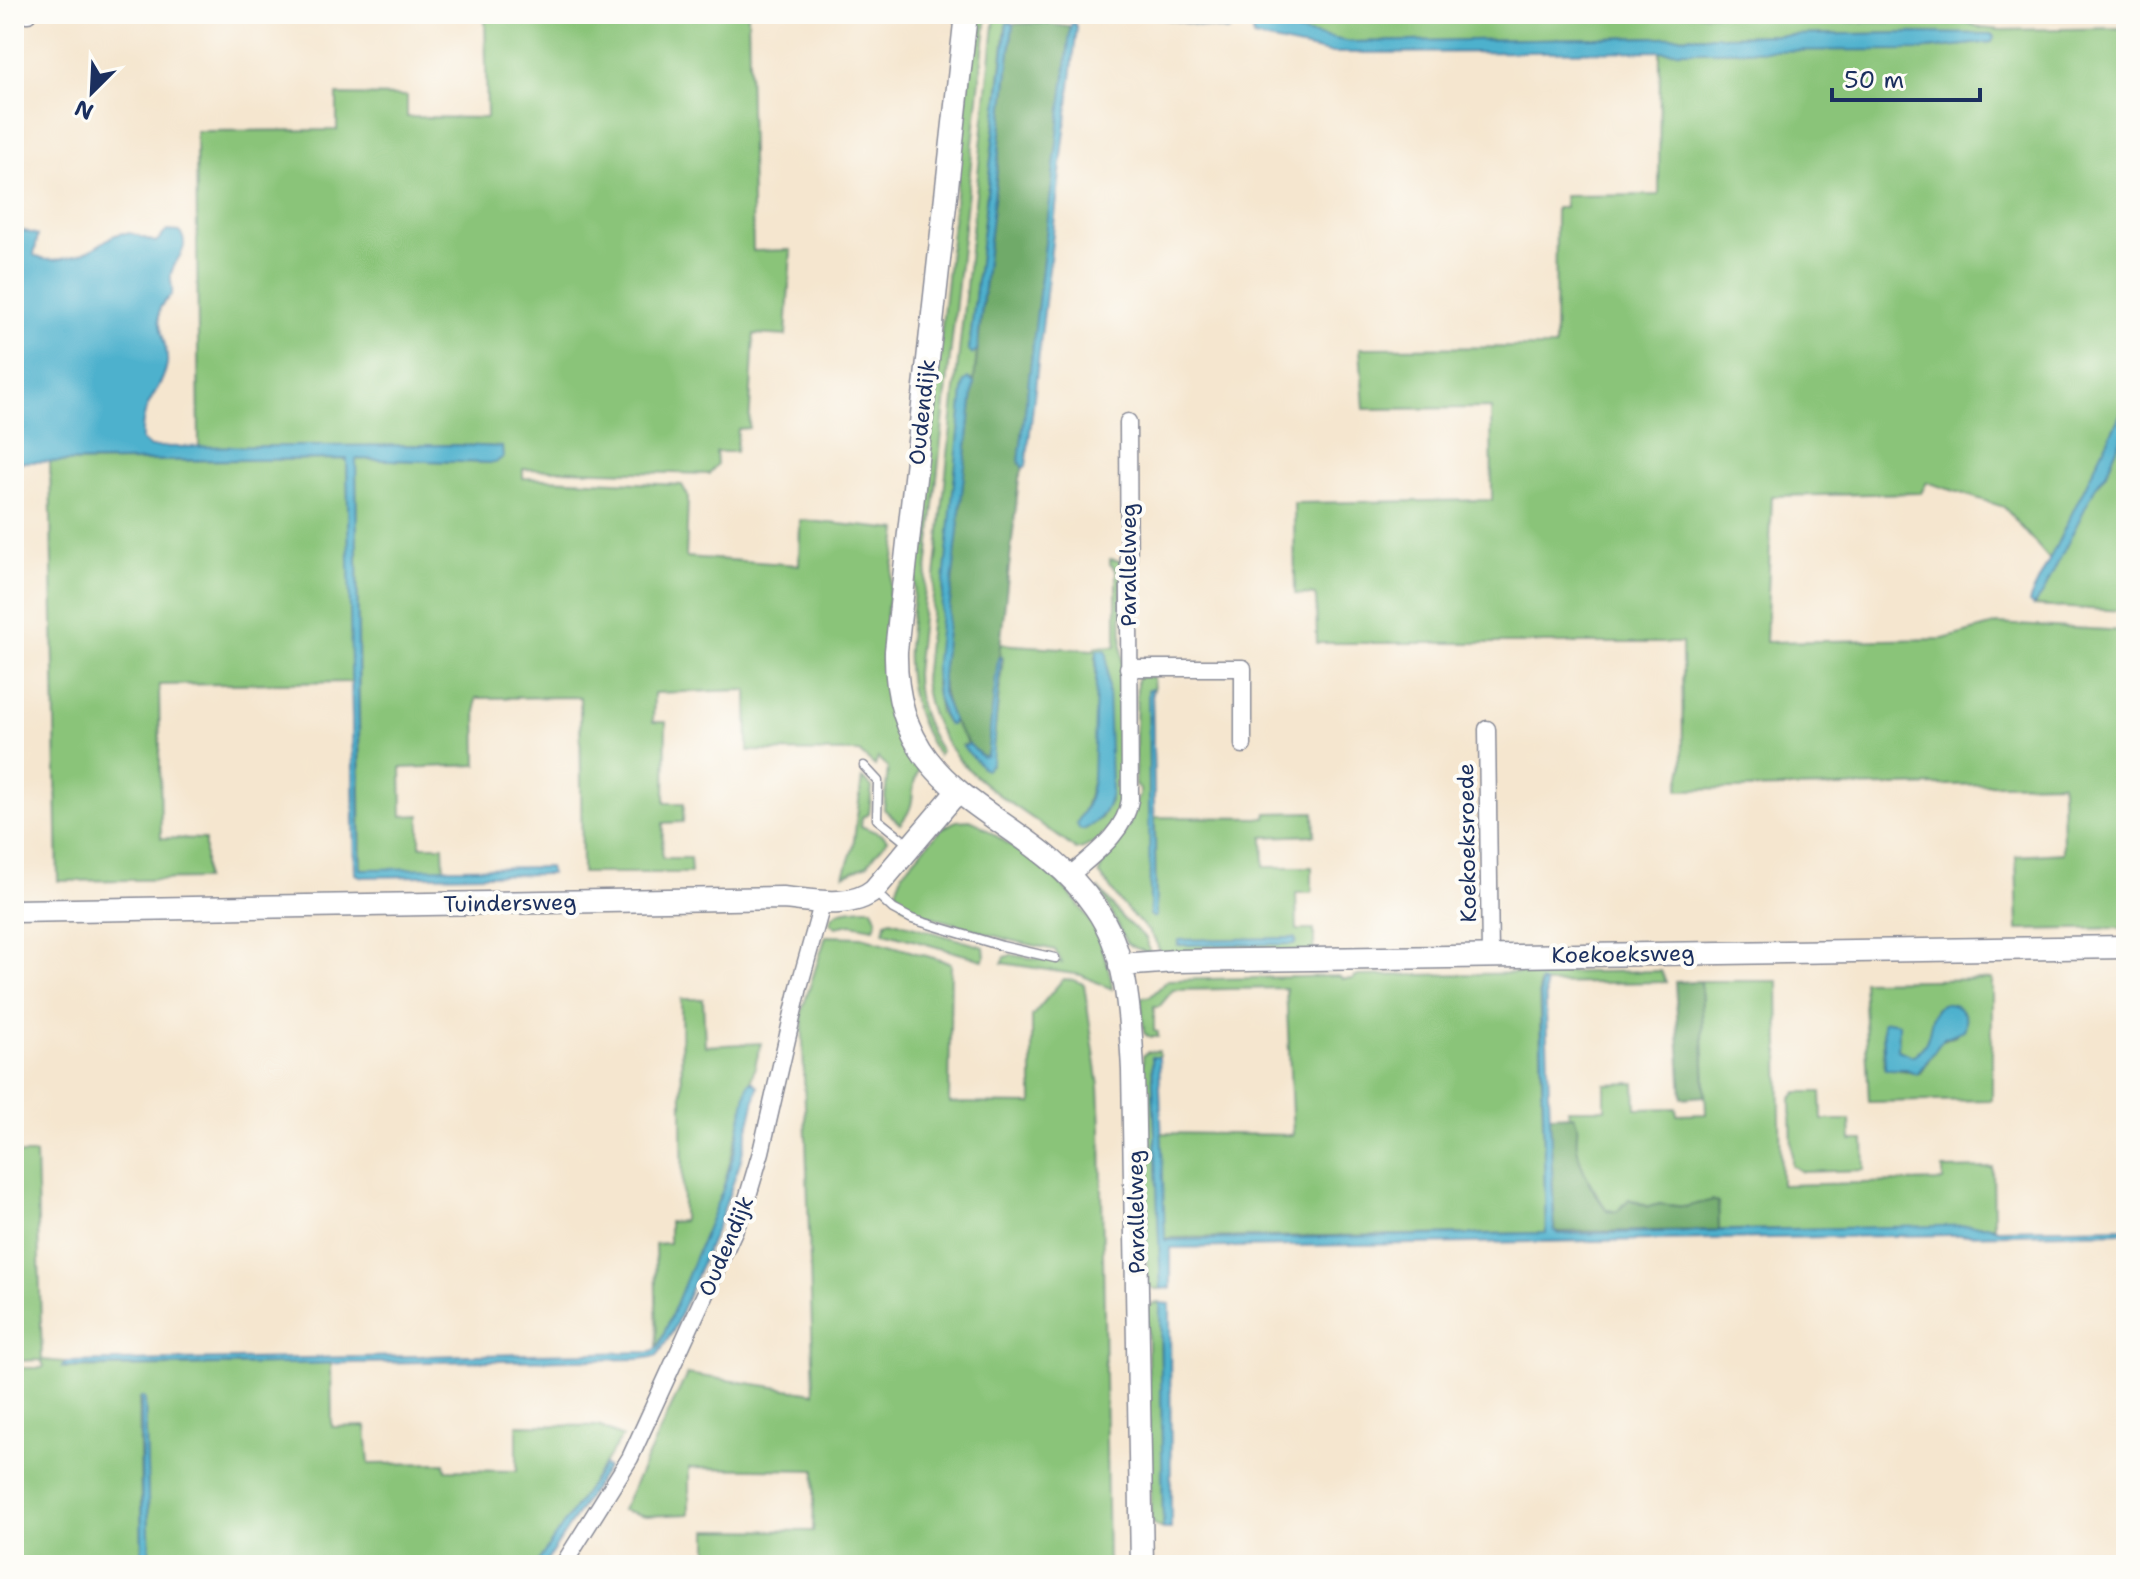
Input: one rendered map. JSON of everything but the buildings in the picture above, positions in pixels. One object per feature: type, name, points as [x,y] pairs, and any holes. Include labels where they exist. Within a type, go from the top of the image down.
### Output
[{"type":"street","points":[[14,14],[28,14]]},
{"type":"street","name":"Oudendijk","points":[[957,792],[931,765],[910,730],[899,696],[896,666],[966,14]]},
{"type":"street","name":"Parallelweg","points":[[1069,876],[1118,831],[1128,813],[1128,422]]},
{"type":"street","points":[[1128,668],[1243,668],[1243,745]]},
{"type":"street","name":"Koekoeksroede","points":[[1487,729],[1490,956]]},
{"type":"street","points":[[874,890],[957,792]]},
{"type":"street","name":"Parallelweg","points":[[957,792],[1069,876],[1096,908],[1111,937],[1120,965],[1130,1018],[1133,1070],[1142,1565]]},
{"type":"street","name":"Tuindersweg","points":[[14,911],[751,898],[823,901],[857,899],[874,890]]},
{"type":"street","name":"Oudendijk","points":[[563,1565],[630,1458],[744,1209],[823,901]]},
{"type":"street","name":"Koekoeksweg","points":[[1120,965],[1175,961],[2126,947]]},
{"type":"lane","points":[[864,766],[878,781],[877,819],[911,847]]},
{"type":"lane","points":[[874,890],[893,909],[912,919],[1055,958]]},
{"type":"green space","points":[[485,14],[748,14],[753,251],[791,250],[786,336],[754,334],[749,428],[738,429],[736,452],[716,452],[717,464],[709,474],[523,469],[523,478],[682,485],[688,496],[686,557],[799,565],[800,520],[898,530],[886,622],[884,669],[892,714],[919,769],[910,809],[900,824],[884,809],[888,768],[878,758],[875,766],[859,752],[748,751],[747,690],[654,693],[653,722],[666,722],[665,803],[684,803],[683,822],[663,823],[662,858],[690,858],[691,873],[582,873],[580,697],[476,698],[477,765],[401,768],[402,816],[420,815],[420,846],[443,846],[444,870],[361,870],[356,459],[495,463],[502,447],[199,447],[196,131],[337,130],[337,95],[407,96],[407,117],[487,118]]},
{"type":"green space","points":[[975,14],[987,14],[916,673],[920,704],[930,733],[941,751],[938,755],[914,704],[908,647]]},
{"type":"green space","points":[[1203,14],[1812,14],[1820,21],[1829,22],[1922,22],[1957,18],[1981,28],[2001,30],[2126,28],[2126,403],[2050,560],[2004,507],[1927,482],[1921,493],[1772,496],[1766,642],[1943,639],[1998,624],[2126,631],[2126,928],[2018,930],[2016,856],[2063,853],[2062,783],[1678,790],[1683,766],[1682,643],[1317,643],[1316,595],[1295,594],[1294,503],[1492,500],[1491,408],[1364,409],[1360,348],[1555,347],[1556,208],[1565,208],[1564,196],[1659,195],[1660,50],[1918,50],[1991,42],[1993,35],[1911,33],[1351,42],[1256,24],[1253,27]]},
{"type":"green space","points":[[995,16],[1004,16],[1013,24],[1006,25],[969,350],[975,353],[977,350],[974,383],[972,380],[964,382],[935,685],[940,712],[947,724],[951,725],[953,721],[969,744],[963,745],[991,765],[1003,658],[998,658],[998,644],[1094,650],[1095,647],[1116,646],[1116,570],[1110,559],[1121,561],[1123,805],[1105,833],[1093,843],[1076,850],[980,780],[943,738],[931,711],[924,680]],"holes":[[[1096,655],[1110,801],[1100,820],[1077,823],[1086,806],[1095,765]]]},
{"type":"green space","points":[[1013,24],[1071,27],[1019,462],[1023,468],[1019,479],[988,753],[984,758],[954,722],[945,700],[942,676]]},
{"type":"green space","points":[[2126,428],[2126,611],[2033,606],[2096,486],[2106,473]]},
{"type":"green space","points":[[347,459],[352,682],[159,685],[161,838],[205,839],[205,879],[58,881],[50,462]]},
{"type":"green space","points":[[1153,677],[1156,916],[1155,817],[1266,818],[1267,813],[1314,812],[1315,835],[1263,837],[1264,867],[1312,867],[1312,893],[1296,893],[1297,930],[1314,930],[1314,951],[1160,954],[1150,933],[1099,874],[1104,860],[1131,821],[1140,796],[1140,789],[1135,785],[1137,679]],"holes":[[[1180,940],[1296,940],[1294,944],[1178,944]]]},
{"type":"green space","points":[[862,778],[872,787],[869,814],[862,817],[861,826],[883,835],[887,840],[867,865],[844,875],[853,848]]},
{"type":"green space","points":[[970,820],[1037,864],[1070,894],[1095,931],[1112,989],[1081,975],[1002,963],[1005,957],[1012,955],[1062,963],[1055,950],[1009,940],[913,911],[903,905],[896,890],[903,872],[941,829],[956,821]]},
{"type":"green space","points":[[1099,888],[1123,919],[1146,938],[1150,954],[1127,944]]},
{"type":"green space","points":[[872,908],[877,920],[874,928],[851,924],[836,927],[830,923],[838,912]]},
{"type":"green space","points":[[891,920],[984,947],[985,957],[983,960],[884,932],[886,922]]},
{"type":"green space","points":[[826,936],[862,937],[951,963],[949,1103],[1032,1104],[1032,1016],[1063,979],[1084,984],[1099,1086],[1101,1128],[1108,1565],[708,1565],[708,1530],[813,1531],[815,1470],[689,1468],[689,1514],[646,1516],[622,1510],[687,1374],[814,1393],[802,1011]]},
{"type":"green space","points":[[1661,971],[1666,982],[1539,984],[1546,1233],[1164,1238],[1161,1133],[1293,1135],[1286,988],[1173,990],[1159,1007],[1154,1007],[1154,1031],[1158,1032],[1158,1037],[1149,1037],[1144,1033],[1141,998],[1151,996],[1168,980]]},
{"type":"green space","points":[[1992,979],[1992,1100],[1869,1102],[1863,981]],"holes":[[[1937,1007],[1961,1010],[1966,1020],[1956,1035],[1941,1041],[1920,1073],[1884,1068],[1883,1027],[1899,1023],[1898,1050],[1912,1056],[1927,1040]]]},
{"type":"green space","points":[[1701,981],[1778,981],[1781,1185],[1943,1181],[1943,1169],[1993,1168],[1994,1226],[1719,1230],[1718,1203],[1648,1207],[1634,1200],[1624,1203],[1617,1212],[1606,1209],[1580,1162],[1576,1123],[1568,1109],[1605,1109],[1605,1084],[1635,1083],[1636,1109],[1676,1108],[1677,1115],[1706,1114]]},
{"type":"green space","points":[[1701,981],[1705,1096],[1682,1098],[1675,982]]},
{"type":"green space","points":[[681,999],[703,999],[705,1046],[761,1043],[723,1189],[657,1349],[655,1244],[669,1243],[669,1222],[683,1221]]},
{"type":"green space","points":[[1159,1051],[1159,1057],[1152,1057],[1161,1289],[1153,1289],[1147,1284],[1143,1056],[1147,1052]]},
{"type":"green space","points":[[1797,1092],[1821,1092],[1822,1120],[1850,1120],[1851,1140],[1864,1140],[1865,1170],[1803,1172],[1792,1165],[1791,1099]]},
{"type":"green space","points":[[1573,1115],[1577,1123],[1577,1146],[1584,1172],[1608,1211],[1617,1212],[1629,1199],[1648,1207],[1660,1204],[1685,1207],[1713,1200],[1718,1203],[1719,1230],[1555,1232],[1550,1116]]},
{"type":"green space","points":[[14,1154],[36,1154],[42,1360],[65,1362],[62,1367],[65,1368],[331,1363],[332,1427],[366,1426],[369,1464],[445,1463],[446,1470],[517,1471],[517,1425],[599,1426],[622,1437],[538,1563],[150,1565],[145,1399],[139,1399],[142,1565],[14,1565],[14,1368],[44,1366],[41,1360],[14,1361]]},
{"type":"green space","points":[[1160,1303],[1164,1529],[1155,1526],[1151,1520],[1147,1309],[1152,1304]]},
{"type":"water","points":[[1140,14],[1203,14],[1231,20],[1232,27],[1228,31]]},
{"type":"water","points":[[1007,23],[1013,24],[977,350],[972,354],[969,350]]},
{"type":"water","points":[[1071,24],[1077,27],[1026,466],[1023,468],[1019,462]]},
{"type":"water","points":[[1256,24],[1351,42],[1911,33],[1991,34],[1994,37],[1992,42],[1918,50],[1330,53],[1253,37]]},
{"type":"water","points":[[14,228],[38,235],[34,255],[49,260],[78,255],[119,234],[133,234],[156,242],[167,231],[180,232],[184,244],[171,274],[172,294],[161,306],[159,314],[167,364],[142,426],[142,440],[150,447],[502,447],[503,457],[495,463],[356,459],[360,869],[549,867],[551,874],[363,877],[355,874],[347,459],[14,462]]},
{"type":"water","points":[[968,378],[974,383],[942,676],[942,693],[953,721],[951,725],[947,724],[937,697],[935,671],[964,382]]},
{"type":"water","points":[[2126,403],[2126,428],[2106,473],[2096,486],[2042,595],[2033,606],[2029,603],[2031,597]]},
{"type":"water","points":[[1097,650],[1107,652],[1111,791],[1103,815],[1083,830],[1077,823],[1088,803],[1093,780]]},
{"type":"water","points":[[1001,657],[992,762],[984,769],[963,747],[969,744],[982,757],[987,756],[998,658]]},
{"type":"water","points":[[1152,689],[1154,918],[1150,915],[1148,690]]},
{"type":"water","points":[[1294,938],[1295,944],[1178,945],[1179,940]]},
{"type":"water","points":[[1540,982],[1545,984],[1554,1230],[1559,1234],[1987,1225],[1997,1229],[2126,1227],[2126,1232],[1171,1248],[1171,1288],[1161,1289],[1152,1057],[1159,1057],[1165,1240],[1546,1233]]},
{"type":"water","points":[[1941,1004],[1961,1010],[1966,1019],[1964,1030],[1944,1038],[1917,1074],[1906,1069],[1885,1069],[1883,1022],[1899,1023],[1898,1050],[1912,1056],[1925,1043],[1933,1016]]},
{"type":"water","points":[[752,1081],[758,1086],[740,1163],[720,1220],[673,1331],[657,1356],[640,1359],[62,1367],[65,1362],[652,1352],[659,1346],[723,1189],[735,1150],[748,1084]]},
{"type":"water","points":[[1160,1303],[1170,1304],[1171,1529],[1163,1529]]},
{"type":"water","points":[[141,1397],[145,1399],[150,1565],[142,1565]]},
{"type":"water","points":[[604,1465],[607,1468],[544,1565],[479,1565],[537,1563]]}]
